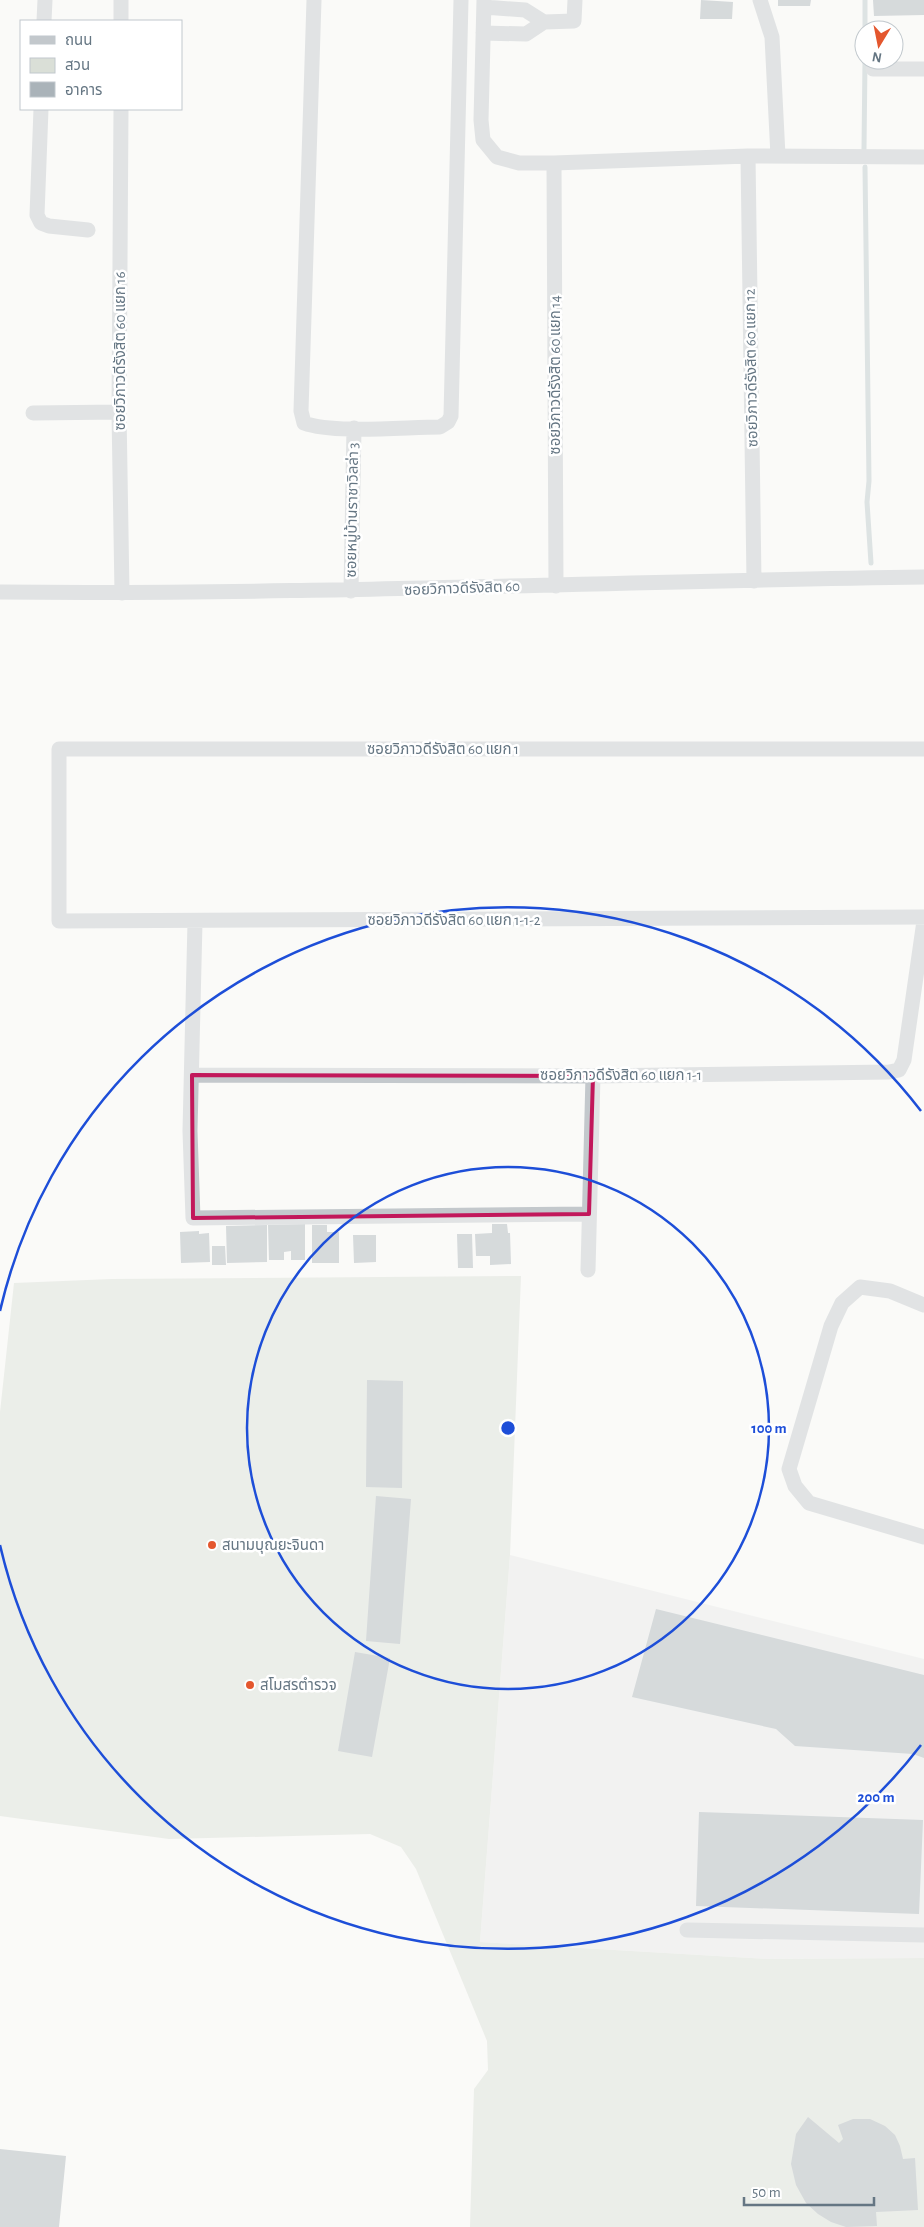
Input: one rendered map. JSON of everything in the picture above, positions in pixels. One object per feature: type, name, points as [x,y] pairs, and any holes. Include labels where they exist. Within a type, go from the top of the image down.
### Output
[{"type":"street","points":[[44,20],[45,0]]},
{"type":"street","points":[[121,0],[121,20]]},
{"type":"street","points":[[314,0],[301,411],[304,423],[315,427],[354,428],[440,427],[448,422],[451,416],[461,0]]},
{"type":"street","points":[[575,0],[574,22],[544,22],[525,10],[484,4],[481,120],[483,140],[497,157],[519,163],[554,164],[748,156],[924,157]]},
{"type":"street","points":[[760,0],[772,37],[778,156]]},
{"type":"street","points":[[483,34],[526,34],[544,22]]},
{"type":"street","points":[[904,69],[924,69]]},
{"type":"street","points":[[41,110],[37,215],[41,223],[49,226],[88,230]]},
{"type":"street","name":"ซอยวิภาวดีรังสิต 60 แยก 16","points":[[121,110],[119,412],[122,593]]},
{"type":"street","name":"ซอยวิภาวดีรังสิต 60 แยก 12","points":[[748,156],[754,581]]},
{"type":"street","name":"ซอยวิภาวดีรังสิต 60 แยก 14","points":[[554,164],[556,586]]},
{"type":"street","points":[[34,413],[119,412]]},
{"type":"street","name":"ซอยหมู่บ้านราชาวิลล่า 3","points":[[351,591],[354,428]]},
{"type":"street","name":"ซอยวิภาวดีรังสิต 60","points":[[0,592],[351,591],[924,578]]},
{"type":"street","name":"ซอยวิภาวดีรังสิต 60 แยก 1","points":[[59,846],[59,749],[924,749]]},
{"type":"street","name":"ซอยวิภาวดีรังสิต 60 แยก 1-1-2","points":[[59,846],[59,921],[195,922],[924,917]]},
{"type":"street","name":"ซอยวิภาวดีรังสิต 60 แยก 1-1","points":[[192,1076],[593,1076],[889,1072],[899,1070],[904,1060],[924,921]]},
{"type":"street","points":[[195,922],[190,1131],[192,1218],[589,1214]]},
{"type":"street","points":[[588,1270],[593,1076]]},
{"type":"street","points":[[924,1305],[890,1291],[860,1287],[842,1303],[831,1326],[789,1469],[795,1486],[809,1503],[924,1537]]},
{"type":"street","points":[[687,1930],[924,1935]]},
{"type":"highlighted area","points":[[192,1075],[593,1076],[589,1214],[193,1218]]},
{"type":"shaded area","points":[[510,1555],[924,1659],[924,1958],[767,1959],[480,1942]]},
{"type":"green space","name":"สโมสรตำรวจ","points":[[521,1276],[510,1555],[480,1942],[767,1959],[924,1958],[924,2227],[470,2227],[474,2089],[488,2070],[487,2041],[416,1869],[401,1847],[370,1834],[169,1839],[0,1816],[0,1412],[14,1283],[112,1279]]},
{"type":"building","points":[[701,0],[733,2],[732,19],[700,19]]},
{"type":"building","points":[[778,0],[811,0],[810,6],[778,6]]},
{"type":"building","points":[[873,0],[924,0],[924,15],[874,16]]},
{"type":"building","points":[[305,1224],[305,1260],[291,1260],[291,1251],[284,1252],[284,1260],[269,1260],[268,1225]]},
{"type":"building","points":[[492,1224],[507,1224],[508,1233],[510,1233],[511,1264],[490,1265],[490,1256],[476,1256],[475,1234],[492,1233]]},
{"type":"building","points":[[267,1225],[267,1262],[227,1263],[226,1226]]},
{"type":"building","points":[[312,1225],[327,1225],[327,1232],[339,1232],[339,1263],[312,1263]]},
{"type":"building","points":[[199,1231],[199,1234],[209,1233],[210,1262],[181,1263],[180,1232]]},
{"type":"building","points":[[457,1234],[472,1234],[473,1268],[458,1268]]},
{"type":"building","points":[[353,1235],[376,1235],[376,1262],[354,1263]]},
{"type":"building","points":[[212,1246],[225,1246],[226,1265],[212,1265]]},
{"type":"building","points":[[367,1380],[403,1381],[402,1488],[366,1487]]},
{"type":"building","points":[[376,1496],[411,1499],[400,1644],[366,1641]]},
{"type":"building","points":[[656,1609],[924,1675],[924,1758],[913,1754],[795,1746],[776,1729],[632,1697]]},
{"type":"building","points":[[355,1652],[390,1658],[372,1757],[338,1751]]},
{"type":"building","points":[[699,1812],[923,1820],[919,1914],[696,1906]]},
{"type":"building","points":[[808,2117],[839,2143],[843,2139],[838,2125],[853,2119],[870,2119],[885,2126],[895,2135],[903,2159],[915,2158],[918,2210],[876,2212],[877,2226],[846,2227],[831,2222],[818,2214],[806,2203],[796,2185],[791,2164],[796,2134]]},
{"type":"building","points":[[0,2149],[66,2156],[59,2227],[0,2227]]},
{"type":"waterway","points":[[865,0],[865,20]]},
{"type":"waterway","points":[[864,149],[865,70]]},
{"type":"waterway","points":[[865,167],[869,481],[867,502],[871,563]]},
{"type":"place","name":"สนามบุณยะจินดา","points":[[212,1545]]},
{"type":"place","name":"สโมสรตำรวจ","points":[[250,1685]]}]
